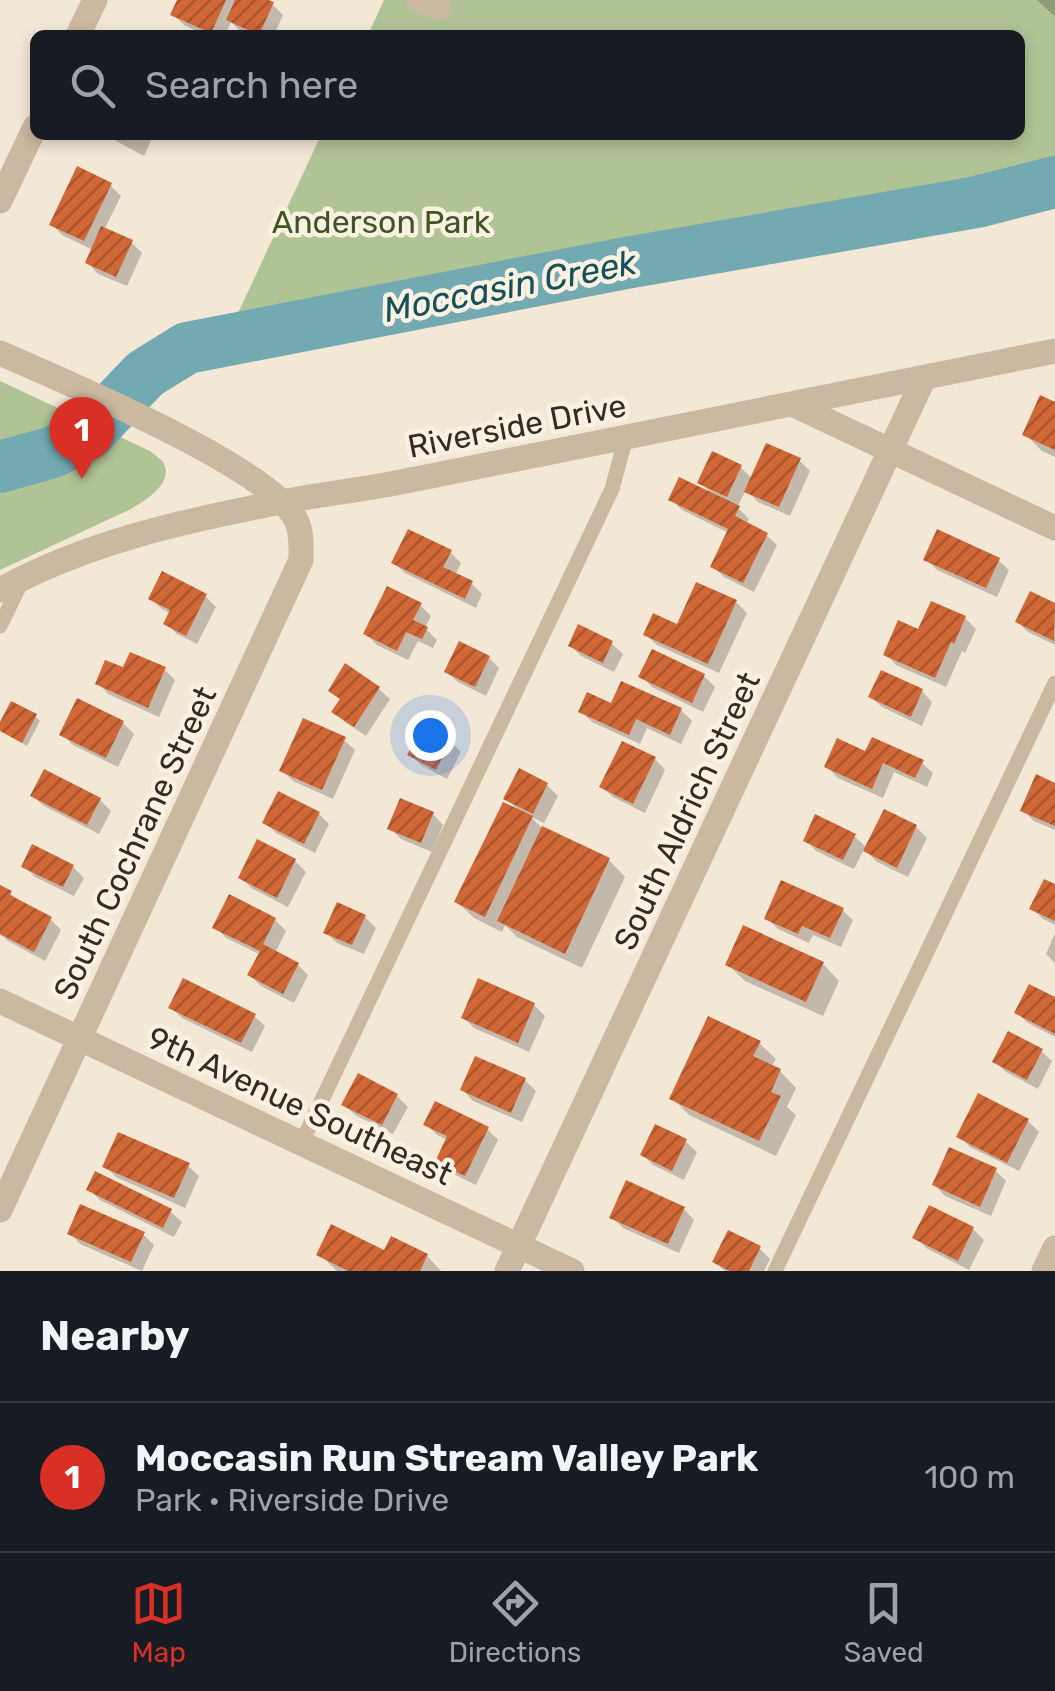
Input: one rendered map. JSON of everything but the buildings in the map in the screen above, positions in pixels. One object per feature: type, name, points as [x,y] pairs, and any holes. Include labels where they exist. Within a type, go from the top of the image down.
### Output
[{"type":"street","points":[[80,30],[95,0]]},
{"type":"street","points":[[0,201],[30,138]]},
{"type":"street","name":"Riverside Drive","points":[[0,590],[105,544],[154,530],[1055,350]]},
{"type":"street","points":[[0,353],[217,456],[283,502]]},
{"type":"street","name":"South Aldrich Street","points":[[507,1271],[924,378]]},
{"type":"street","points":[[794,405],[1055,528]]},
{"type":"street","name":"South Cochrane Street","points":[[0,1210],[301,560],[297,521],[283,502]]},
{"type":"street","name":"9th Avenue Southeast","points":[[0,1001],[572,1271]]},
{"type":"street","points":[[1044,1271],[1055,1248]]},
{"type":"lane","points":[[301,1144],[612,489],[626,437]]},
{"type":"lane","points":[[0,626],[23,578]]},
{"type":"lane","points":[[776,1271],[1055,683]]},
{"type":"green space","name":"Anderson Park","points":[[384,0],[1055,0],[1055,182],[977,202],[626,263],[225,341],[319,140],[1025,140],[1025,30],[370,30]]},
{"type":"green space","points":[[0,381],[150,451],[166,470],[162,484],[131,509],[0,570]]},
{"type":"waterway","name":"Moccasin Creek","points":[[0,467],[53,452],[88,434],[145,374],[187,348],[626,263],[977,202],[1055,182]]},
{"type":"place","name":"Moccasin Run Stream Valley Park","points":[[82,479]]}]
